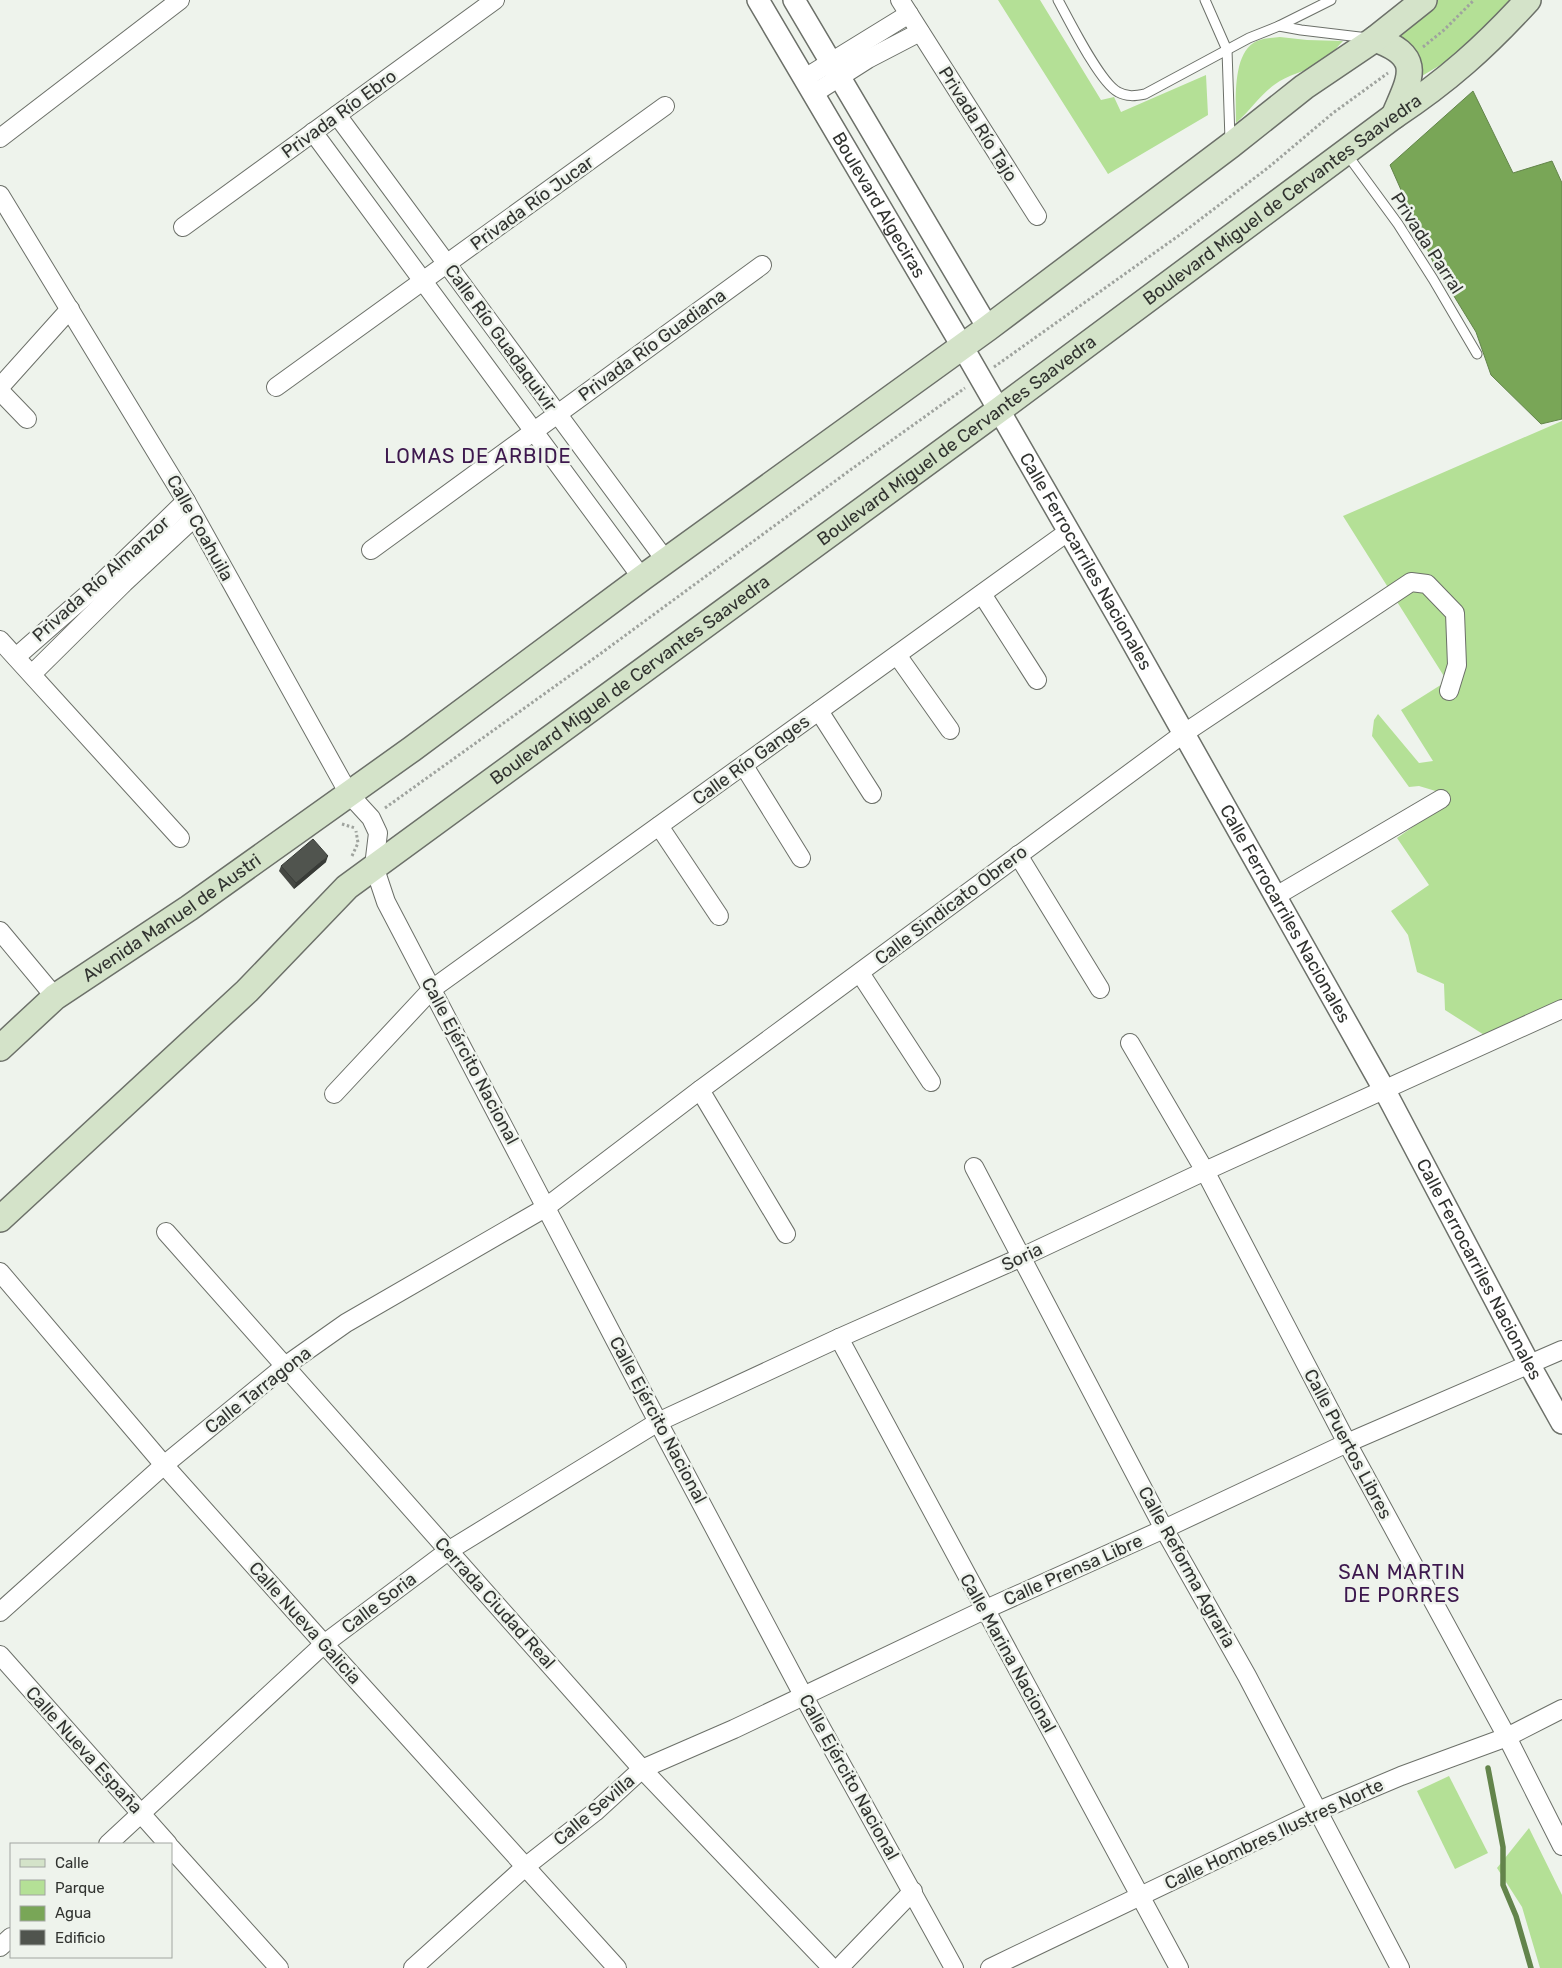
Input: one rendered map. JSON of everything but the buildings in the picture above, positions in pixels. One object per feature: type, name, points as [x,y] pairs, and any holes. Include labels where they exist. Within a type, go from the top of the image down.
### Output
[{"type":"main road","points":[[349,794],[642,578],[988,328],[1231,145],[1304,87],[1375,39],[1424,0]]},
{"type":"main road","name":"Boulevard Miguel de Cervantes Saavedra","points":[[0,1219],[247,991],[347,887],[999,410],[1394,116],[1443,82],[1471,59],[1528,0]]},
{"type":"main road","points":[[1375,39],[1393,45],[1406,59],[1410,73],[1394,116]]},
{"type":"main road","name":"Avenida Manuel de Austri","points":[[0,1048],[55,996],[189,908],[349,794]]},
{"type":"street","points":[[0,138],[180,0]]},
{"type":"street","name":"Privada Río Ebro","points":[[183,228],[495,0]]},
{"type":"street","name":"Boulevard Algeciras","points":[[758,0],[999,410]]},
{"type":"street","name":"Boulevard Algeciras","points":[[794,0],[988,328]]},
{"type":"street","name":"Privada Río Tajo","points":[[809,86],[834,69],[904,7],[1037,216]]},
{"type":"street","name":"Privada Río Tajo","points":[[834,69],[868,58],[920,32]]},
{"type":"street","name":"Privada Río Jucar","points":[[276,387],[665,106]]},
{"type":"street","name":"Calle Río Guadaquivir","points":[[337,115],[666,561]]},
{"type":"street","name":"Calle Río Guadaquivir","points":[[313,132],[642,578]]},
{"type":"street","name":"Calle Coahuila","points":[[0,195],[186,501],[349,794],[371,818],[378,833],[374,866]]},
{"type":"street","name":"Privada Río Guadiana","points":[[371,550],[762,265]]},
{"type":"street","points":[[0,387],[70,309]]},
{"type":"street","points":[[0,391],[27,419]]},
{"type":"street","name":"Calle Ferrocarriles Nacionales","points":[[999,410],[1385,1091],[1562,1423]]},
{"type":"street","name":"Privada Río Almanzor","points":[[16,657],[104,580],[186,501]]},
{"type":"street","name":"Privada Río Almanzor","points":[[32,674],[124,583],[194,518]]},
{"type":"street","name":"Calle Río Ganges","points":[[334,1094],[432,989],[1069,531]]},
{"type":"street","name":"Calle Sindicato Obrero","points":[[546,1208],[700,1090],[1184,734],[1410,582],[1427,584],[1455,613],[1457,665],[1449,691]]},
{"type":"street","points":[[982,594],[1037,680]]},
{"type":"street","points":[[0,640],[180,838]]},
{"type":"street","points":[[897,655],[950,730]]},
{"type":"street","points":[[819,711],[872,794]]},
{"type":"street","points":[[744,766],[801,858]]},
{"type":"street","points":[[1276,896],[1440,799]]},
{"type":"street","points":[[660,826],[719,916]]},
{"type":"street","points":[[1018,855],[1100,989]]},
{"type":"street","name":"Calle Ejército Nacional","points":[[374,866],[386,902],[658,1422],[804,1695],[954,1968]]},
{"type":"street","points":[[0,931],[55,996]]},
{"type":"street","points":[[860,972],[930,1082]]},
{"type":"street","name":"Soria","points":[[658,1422],[839,1338],[1022,1258],[1205,1171],[1385,1091],[1562,1009]]},
{"type":"street","name":"Calle Puertos Libres","points":[[1130,1043],[1205,1171],[1347,1443],[1507,1737],[1562,1846]]},
{"type":"street","points":[[700,1090],[786,1234]]},
{"type":"street","name":"Calle Reforma Agraria","points":[[974,1167],[1164,1529],[1247,1676],[1400,1968]]},
{"type":"street","name":"Calle Tarragona","points":[[0,1612],[164,1464],[285,1366],[346,1323],[546,1208]]},
{"type":"street","name":"Cerrada Ciudad Real","points":[[166,1232],[642,1769],[832,1968]]},
{"type":"street","name":"Calle Nueva Galicia","points":[[0,1272],[164,1464],[524,1867],[617,1968]]},
{"type":"street","name":"Calle Marina Nacional","points":[[839,1338],[984,1610],[1179,1968]]},
{"type":"street","name":"Calle Prensa Libre","points":[[804,1695],[1347,1443],[1562,1350]]},
{"type":"street","name":"Calle Soria","points":[[109,1843],[324,1644],[448,1551],[658,1422]]},
{"type":"street","name":"Calle Nueva España","points":[[0,1655],[167,1843]]},
{"type":"street","name":"Calle Sevilla","points":[[414,1968],[524,1867],[595,1812],[642,1769],[804,1695]]},
{"type":"street","name":"Calle Hombres Ilustres Norte","points":[[990,1968],[1318,1811],[1401,1776],[1507,1737],[1562,1709]]},
{"type":"street","points":[[172,1849],[279,1968]]},
{"type":"street","points":[[839,1968],[913,1891]]},
{"type":"street","points":[[0,1947],[10,1938]]},
{"type":"lane","points":[[1058,0],[1103,77],[1113,89],[1127,96],[1145,94],[1249,38],[1331,0]]},
{"type":"lane","points":[[1205,0],[1227,50],[1231,145]]},
{"type":"lane","points":[[1278,26],[1375,39]]},
{"type":"lane","name":"Privada Parral","points":[[1346,153],[1398,224],[1434,279],[1477,354]]},
{"type":"path","points":[[371,818],[600,654],[852,468],[1203,217],[1269,167],[1334,113],[1444,30],[1474,0]]},
{"type":"green space","points":[[998,0],[1040,0],[1101,100],[1114,97],[1121,112],[1206,75],[1208,115],[1108,174]]},
{"type":"green space","points":[[1436,0],[1510,0],[1459,54],[1410,83],[1392,41]]},
{"type":"green space","points":[[1280,37],[1343,41],[1323,61],[1274,85],[1236,123],[1237,78],[1243,55],[1257,41]]},
{"type":"green space","points":[[1562,421],[1562,1003],[1489,1038],[1445,1010],[1444,984],[1417,972],[1408,935],[1391,911],[1429,885],[1397,838],[1441,807],[1439,792],[1419,786],[1409,787],[1372,736],[1374,720],[1378,714],[1419,763],[1433,761],[1401,710],[1447,681],[1343,516]]},
{"type":"green space","points":[[1449,1776],[1488,1853],[1455,1869],[1417,1791]]},
{"type":"green space","points":[[1529,1828],[1562,1895],[1562,1968],[1540,1968],[1522,1907],[1497,1868]]},
{"type":"water","points":[[1473,91],[1513,173],[1552,161],[1562,183],[1562,419],[1541,424],[1491,375],[1476,332],[1433,262],[1390,165]]},
{"type":"waterway","points":[[1488,1768],[1503,1847],[1503,1885],[1516,1916],[1531,1968]]},
{"type":"district","name":"LOMAS DE ARBIDE","points":[[478,456]]},
{"type":"district","name":"SAN MARTIN DE PORRES","points":[[1402,1584]]}]
